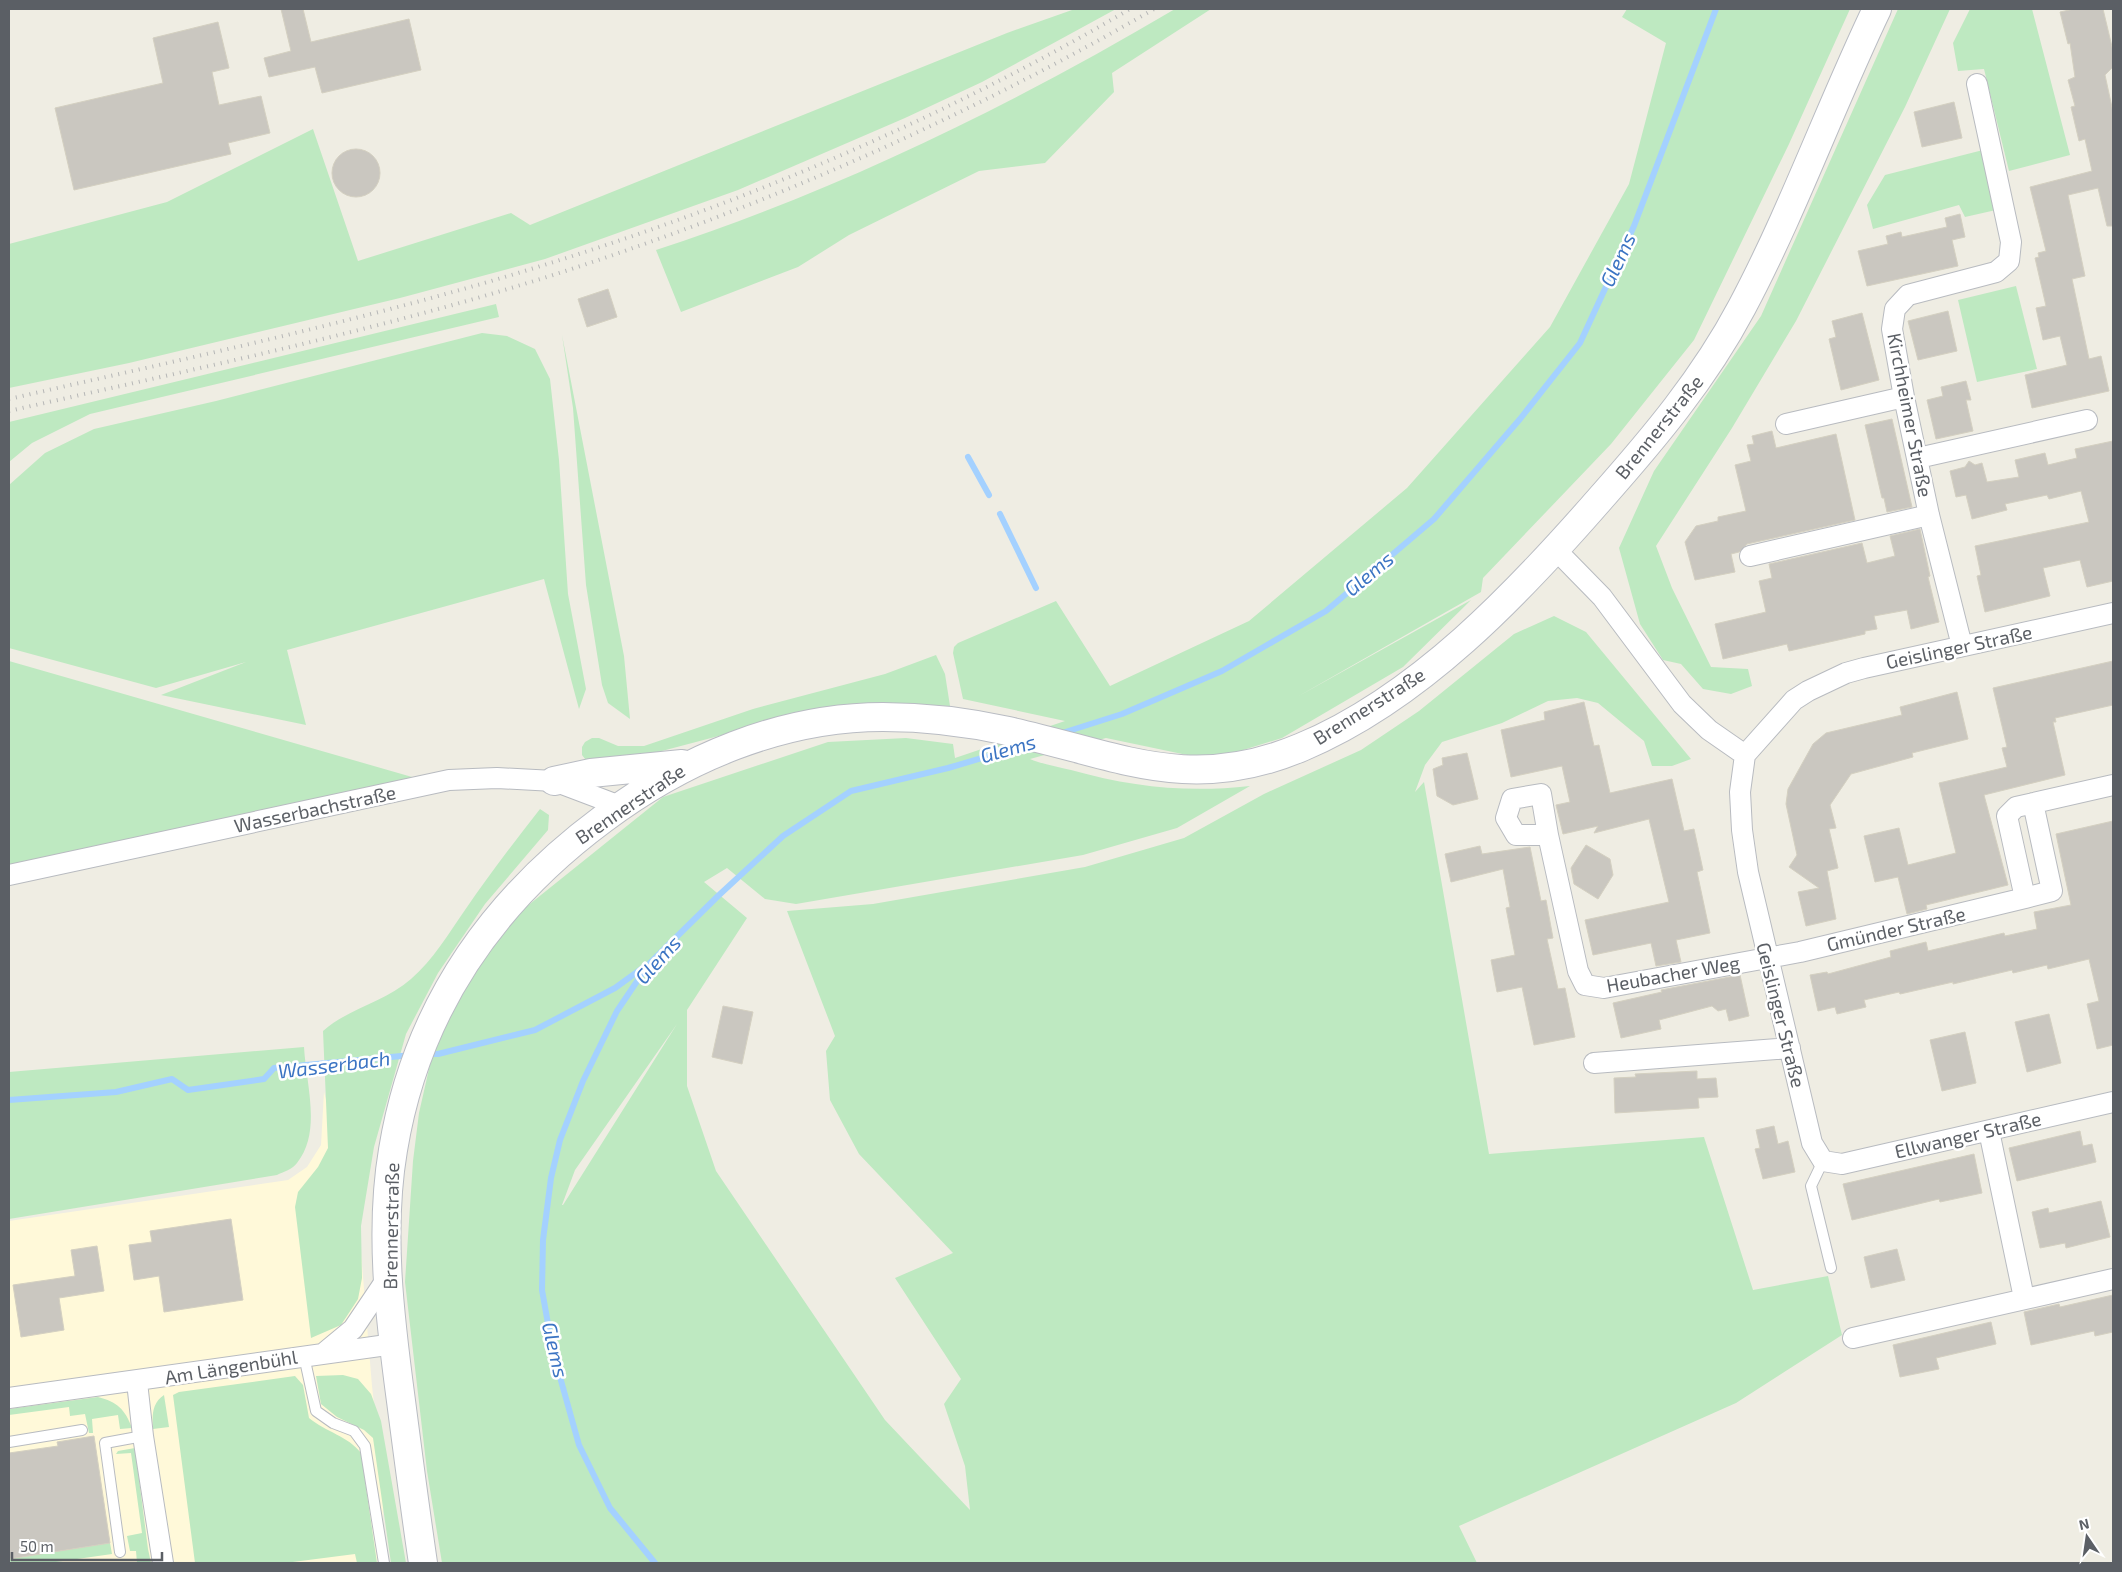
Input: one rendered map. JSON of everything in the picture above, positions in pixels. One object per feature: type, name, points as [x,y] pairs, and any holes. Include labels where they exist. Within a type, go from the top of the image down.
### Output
[{"type":"main road","name":"Brennerstraße","points":[[423,1563],[394,1344],[388,1277],[387,1218],[392,1154],[409,1078],[426,1032],[466,957],[496,919],[532,879],[577,838],[620,806],[651,785],[691,763],[776,733],[838,720],[880,717],[940,720],[1006,730],[1172,770],[1199,772],[1230,769],[1271,760],[1336,731],[1383,701],[1465,640],[1556,550],[1679,407],[1710,362],[1742,307],[1775,239],[1877,9]]},
{"type":"main road","points":[[554,781],[635,767],[691,763]]},
{"type":"street","name":"Kirchheimer Straße","points":[[1962,646],[1929,515],[1892,329],[1895,309],[1908,295],[1996,272],[2009,261],[2011,242],[1977,84]]},
{"type":"street","points":[[1786,424],[1904,396]]},
{"type":"street","points":[[1918,458],[2087,420]]},
{"type":"street","points":[[1750,556],[1929,515]]},
{"type":"street","points":[[1556,550],[1602,597],[1682,704],[1708,730],[1745,755]]},
{"type":"street","name":"Geislinger Straße","points":[[1823,1161],[1812,1143],[1748,872],[1742,830],[1740,792],[1745,755],[1779,716],[1808,691],[1846,673],[2113,613]]},
{"type":"street","name":"Wasserbachstraße","points":[[9,875],[449,780],[497,778],[554,781],[620,806]]},
{"type":"street","points":[[2025,898],[2008,816],[2016,808],[2113,785]]},
{"type":"street","name":"Gmünder Straße","points":[[1767,957],[1800,952],[2052,891],[2034,803]]},
{"type":"street","name":"Heubacher Weg","points":[[1548,834],[1578,971],[1585,985],[1604,988],[1767,957]]},
{"type":"street","points":[[1594,1063],[1790,1048]]},
{"type":"street","name":"Ellwanger Straße","points":[[1823,1161],[1842,1164],[2113,1102]]},
{"type":"street","points":[[1989,1131],[2024,1298]]},
{"type":"street","name":"Am Längenbühl","points":[[324,1353],[353,1329],[388,1277]]},
{"type":"street","points":[[1853,1338],[2113,1279]]},
{"type":"street","name":"Am Längenbühl","points":[[9,1398],[138,1382],[394,1344]]},
{"type":"street","name":"Am Längenbühl","points":[[138,1382],[143,1436],[163,1563]]},
{"type":"lane","points":[[1823,1161],[1811,1186],[1831,1268]]},
{"type":"lane","points":[[304,1356],[316,1411],[333,1423],[354,1431],[365,1446],[384,1563]]},
{"type":"lane","points":[[9,1442],[82,1430]]},
{"type":"lane","points":[[120,1552],[104,1443],[143,1436]]},
{"type":"shaded area","points":[[324,1092],[359,1228],[372,1386],[384,1492],[380,1563],[9,1563],[9,1221],[288,1180],[307,1167],[321,1145]]},
{"type":"green space","points":[[1116,9],[982,82],[905,118],[738,190],[545,259],[400,298],[129,363],[9,388],[9,244],[167,202],[313,129],[358,261],[511,213],[530,225],[1007,33],[1072,10]]},
{"type":"green space","points":[[1175,9],[1211,9],[1112,73],[1114,92],[1045,163],[979,171],[849,235],[798,267],[681,312],[656,250],[724,227],[790,201],[922,144],[1050,79]]},
{"type":"green space","points":[[1627,9],[1850,9],[1789,144],[1694,340],[1611,444],[1483,578],[1481,592],[1297,697],[1471,600],[1403,667],[1282,738],[1211,760],[1106,738],[1030,759],[1116,781],[1160,787],[1204,789],[1250,786],[1177,828],[1083,855],[796,904],[765,899],[727,868],[704,882],[747,918],[687,1010],[687,1086],[716,1171],[885,1420],[970,1510],[965,1466],[944,1404],[961,1379],[895,1278],[953,1253],[859,1154],[830,1100],[826,1051],[835,1036],[787,911],[873,904],[1085,867],[1184,838],[1264,794],[1361,750],[1419,711],[1514,634],[1554,616],[1586,632],[1691,759],[1672,766],[1652,766],[1644,741],[1598,703],[1577,698],[1548,701],[1502,723],[1442,742],[1425,765],[1415,792],[1424,782],[1489,1154],[1704,1137],[1753,1290],[1828,1276],[1842,1335],[1736,1403],[1459,1526],[1477,1563],[442,1563],[427,1471],[405,1282],[413,1161],[419,1113],[431,1060],[455,1002],[506,923],[663,797],[828,742],[906,738],[953,744],[955,758],[1065,721],[963,699],[953,653],[954,647],[958,643],[1056,601],[1110,686],[1249,621],[1407,488],[1550,327],[1629,184],[1666,43],[1622,17]],"holes":[[[677,1024],[563,1205],[575,1170]]]},
{"type":"green space","points":[[1898,9],[1950,9],[1905,107],[1796,321],[1732,428],[1656,546],[1672,588],[1711,667],[1748,669],[1752,686],[1731,694],[1703,689],[1681,664],[1663,660],[1640,624],[1619,548],[1654,471],[1761,316]]},
{"type":"green space","points":[[1970,9],[2032,9],[2070,155],[2009,171],[1984,69],[1958,71],[1953,43]]},
{"type":"green space","points":[[1983,150],[1996,210],[1965,217],[1959,205],[1873,229],[1867,205],[1885,175]]},
{"type":"green space","points":[[2016,286],[2037,369],[1977,382],[1958,300]]},
{"type":"green space","points":[[496,304],[499,317],[90,414],[32,443],[9,462],[9,422]]},
{"type":"green space","points":[[482,333],[507,336],[535,349],[550,379],[559,460],[568,594],[586,689],[579,709],[544,579],[287,650],[306,725],[161,695],[246,662],[156,688],[9,648],[9,485],[45,453],[94,429],[216,401]]},
{"type":"green space","points":[[562,335],[624,656],[630,719],[608,703],[602,685],[586,585],[573,408]]},
{"type":"green space","points":[[936,655],[945,674],[950,706],[867,703],[810,712],[643,756],[589,764],[582,755],[582,747],[585,742],[592,738],[599,738],[618,746],[644,746],[753,709],[885,674]]},
{"type":"green space","points":[[9,661],[419,779],[9,867]]},
{"type":"green space","points":[[540,809],[549,815],[548,830],[485,904],[438,973],[406,1034],[374,1147],[361,1226],[362,1278],[358,1299],[341,1325],[311,1338],[295,1207],[298,1192],[318,1167],[328,1148],[323,1031],[344,1016],[390,994],[419,972],[440,946],[492,871]]},
{"type":"green space","points":[[304,1047],[311,1122],[305,1151],[297,1163],[290,1169],[277,1175],[9,1219],[9,1072]]},
{"type":"green space","points":[[343,1375],[358,1379],[371,1394],[381,1421],[406,1563],[391,1563],[373,1438],[364,1430],[337,1417],[321,1404],[316,1376]]},
{"type":"green space","points":[[295,1376],[303,1385],[309,1418],[350,1442],[361,1453],[377,1563],[357,1563],[355,1554],[285,1563],[195,1563],[173,1395],[179,1392]]},
{"type":"green space","points":[[164,1395],[169,1427],[153,1429],[155,1406]]},
{"type":"green space","points":[[98,1397],[120,1407],[132,1428],[120,1429],[118,1415],[92,1419],[93,1433],[89,1433],[85,1414],[70,1416],[69,1407],[9,1415],[9,1409]]},
{"type":"green space","points":[[135,1448],[151,1563],[137,1563],[136,1551],[130,1551],[127,1536],[142,1533],[131,1453],[116,1454],[118,1451]]},
{"type":"green space","points":[[110,1543],[112,1554],[49,1563],[9,1563],[9,1559]]},
{"type":"building","points":[[281,9],[303,9],[311,42],[409,19],[421,70],[322,93],[315,67],[269,77],[264,58],[291,51]]},
{"type":"building","points":[[2074,9],[2103,9],[2113,51],[2113,67],[2105,75],[2113,112],[2113,226],[2107,226],[2098,188],[2068,195],[2085,276],[2072,279],[2089,359],[2101,356],[2109,391],[2032,408],[2025,375],[2067,365],[2060,336],[2043,340],[2036,308],[2046,306],[2035,258],[2039,257],[2038,253],[2046,251],[2030,187],[2092,171],[2085,139],[2079,141],[2071,107],[2075,106],[2068,80],[2075,77],[2070,43],[2068,44],[2060,12]]},
{"type":"building","points":[[218,22],[229,68],[212,72],[219,105],[261,96],[270,133],[228,143],[231,154],[74,190],[55,108],[163,83],[153,38]]},
{"type":"building","points":[[1954,102],[1962,138],[1922,147],[1914,112]]},
{"type":"building","points":[[356,149],[365,151],[373,156],[378,164],[380,173],[378,182],[373,190],[365,195],[356,197],[347,195],[339,190],[334,182],[332,173],[334,164],[339,156],[347,151]]},
{"type":"building","points":[[1960,214],[1965,237],[1952,240],[1958,266],[1867,286],[1858,251],[1888,244],[1886,236],[1901,232],[1902,237],[1947,227],[1945,218]]},
{"type":"building","points":[[608,289],[617,317],[587,327],[578,299]]},
{"type":"building","points":[[1948,311],[1957,351],[1918,360],[1908,321]]},
{"type":"building","points":[[1862,313],[1879,380],[1841,390],[1829,339],[1836,337],[1832,321]]},
{"type":"building","points":[[1966,381],[1971,400],[1966,400],[1973,431],[1936,439],[1927,400],[1943,396],[1941,387]]},
{"type":"building","points":[[1892,419],[1912,507],[1887,512],[1865,425]]},
{"type":"building","points":[[1772,431],[1776,448],[1836,434],[1855,520],[1747,544],[1739,552],[1731,554],[1735,572],[1695,580],[1685,542],[1696,526],[1718,521],[1718,517],[1746,511],[1735,465],[1751,461],[1747,445],[1754,444],[1752,436]]},
{"type":"building","points":[[2113,441],[2113,581],[2087,587],[2080,560],[2043,568],[2050,596],[1985,612],[1977,576],[1981,575],[1975,546],[2089,522],[2081,491],[2049,499],[2047,495],[2005,504],[2007,510],[1972,519],[1966,495],[1956,497],[1950,471],[1965,467],[1969,461],[1975,465],[1982,463],[1987,482],[2019,477],[2015,460],[2045,453],[2048,465],[2077,458],[2075,449]]},
{"type":"building","points":[[1920,529],[1930,576],[1928,577],[1939,622],[1911,629],[1907,610],[1874,616],[1877,629],[1865,631],[1865,634],[1789,651],[1787,644],[1723,659],[1715,624],[1766,612],[1759,581],[1772,578],[1769,564],[1862,543],[1867,563],[1895,556],[1890,536]]},
{"type":"building","points":[[2113,661],[2113,705],[2055,718],[2056,722],[2053,722],[2065,775],[1984,795],[2008,885],[1926,905],[1927,909],[1907,914],[1898,877],[1875,882],[1864,836],[1899,828],[1908,865],[1956,853],[1939,783],[2007,767],[2002,748],[2007,747],[1993,688]]},
{"type":"building","points":[[1957,692],[1968,739],[1912,753],[1913,757],[1851,774],[1830,805],[1836,828],[1829,829],[1838,868],[1827,871],[1836,919],[1806,926],[1798,892],[1819,888],[1789,867],[1797,855],[1786,804],[1788,789],[1813,744],[1826,733],[1902,715],[1900,707]]},
{"type":"building","points":[[1584,702],[1594,746],[1599,745],[1610,793],[1672,779],[1684,831],[1694,829],[1703,870],[1697,872],[1710,933],[1676,940],[1681,962],[1656,966],[1651,943],[1593,955],[1585,920],[1669,902],[1649,819],[1594,833],[1598,826],[1563,834],[1556,805],[1570,802],[1562,766],[1511,777],[1501,730],[1545,720],[1544,712]]},
{"type":"building","points":[[1467,753],[1478,799],[1453,805],[1437,796],[1433,769],[1443,765],[1442,758]]},
{"type":"building","points":[[2113,821],[2113,1045],[2097,1049],[2087,1004],[2099,1001],[2089,959],[2048,969],[2047,965],[2013,973],[2012,970],[1953,984],[1953,982],[1900,994],[1899,992],[1864,1000],[1866,1007],[1837,1014],[1835,1007],[1818,1011],[1810,975],[1827,972],[1828,974],[1891,957],[1890,951],[1926,942],[1928,951],[2004,933],[2005,936],[2037,929],[2034,912],[2071,905],[2056,834]]},
{"type":"building","points":[[1586,845],[1610,859],[1613,875],[1598,899],[1574,884],[1571,868]]},
{"type":"building","points":[[1480,846],[1482,854],[1530,847],[1541,901],[1546,900],[1553,938],[1547,939],[1558,989],[1565,988],[1575,1037],[1534,1045],[1522,987],[1497,992],[1491,960],[1515,955],[1506,908],[1510,907],[1503,869],[1451,882],[1445,854]]},
{"type":"building","points":[[1740,975],[1749,1016],[1729,1021],[1726,1009],[1718,1011],[1712,1006],[1659,1020],[1661,1029],[1621,1038],[1613,1003],[1662,992],[1661,990]]},
{"type":"building","points":[[723,1006],[753,1012],[742,1064],[712,1057]]},
{"type":"building","points":[[2049,1014],[2061,1063],[2027,1072],[2015,1022]]},
{"type":"building","points":[[1965,1032],[1976,1083],[1942,1091],[1930,1040]]},
{"type":"building","points":[[1697,1071],[1697,1079],[1716,1078],[1718,1097],[1698,1098],[1699,1108],[1615,1113],[1614,1078],[1636,1077],[1635,1074]]},
{"type":"building","points":[[1774,1126],[1778,1144],[1788,1141],[1795,1172],[1763,1179],[1755,1149],[1760,1148],[1756,1130]]},
{"type":"building","points":[[2080,1131],[2083,1146],[2092,1144],[2096,1162],[2017,1181],[2009,1148]]},
{"type":"building","points":[[1974,1154],[1982,1193],[1940,1202],[1939,1199],[1852,1220],[1843,1184]]},
{"type":"building","points":[[2101,1201],[2110,1237],[2066,1248],[2065,1243],[2040,1248],[2032,1212],[2048,1208],[2049,1213]]},
{"type":"building","points":[[231,1219],[243,1300],[164,1312],[159,1276],[134,1280],[129,1245],[152,1242],[150,1231]]},
{"type":"building","points":[[97,1246],[104,1291],[59,1298],[64,1330],[21,1337],[13,1285],[75,1276],[71,1250]]},
{"type":"building","points":[[1897,1249],[1905,1280],[1871,1288],[1864,1257]]},
{"type":"building","points":[[2113,1295],[2113,1332],[2095,1336],[2094,1331],[2031,1345],[2024,1312],[2059,1304],[2060,1307]]},
{"type":"building","points":[[1991,1322],[1996,1344],[1936,1358],[1939,1369],[1900,1377],[1893,1345]]},
{"type":"building","points":[[94,1436],[110,1543],[9,1559],[9,1453],[58,1446],[57,1442]]},
{"type":"waterway","name":"Glems","points":[[1059,734],[1122,714],[1222,671],[1326,611],[1434,519],[1520,419],[1580,343],[1634,226],[1716,9]]},
{"type":"waterway","points":[[968,457],[989,495]]},
{"type":"waterway","points":[[1000,514],[1036,588]]},
{"type":"waterway","name":"Glems","points":[[655,1563],[610,1508],[579,1445],[553,1352],[542,1290],[543,1240],[551,1178],[560,1140],[583,1081],[617,1011],[648,965],[718,896],[783,836],[851,791],[948,768],[1026,745]]},
{"type":"waterway","name":"Wasserbach","points":[[427,1054],[438,1054],[535,1030],[615,988],[644,967]]},
{"type":"waterway","name":"Wasserbach","points":[[9,1100],[116,1092],[172,1079],[188,1090],[264,1079],[274,1068],[412,1055]]},
{"type":"railway","points":[[9,399],[345,321],[544,265],[695,214],[770,185],[917,121],[989,86],[1130,9]]},
{"type":"railway","points":[[9,411],[349,333],[483,296],[629,250],[783,191],[859,159],[1008,88],[1082,50],[1154,9]]}]
